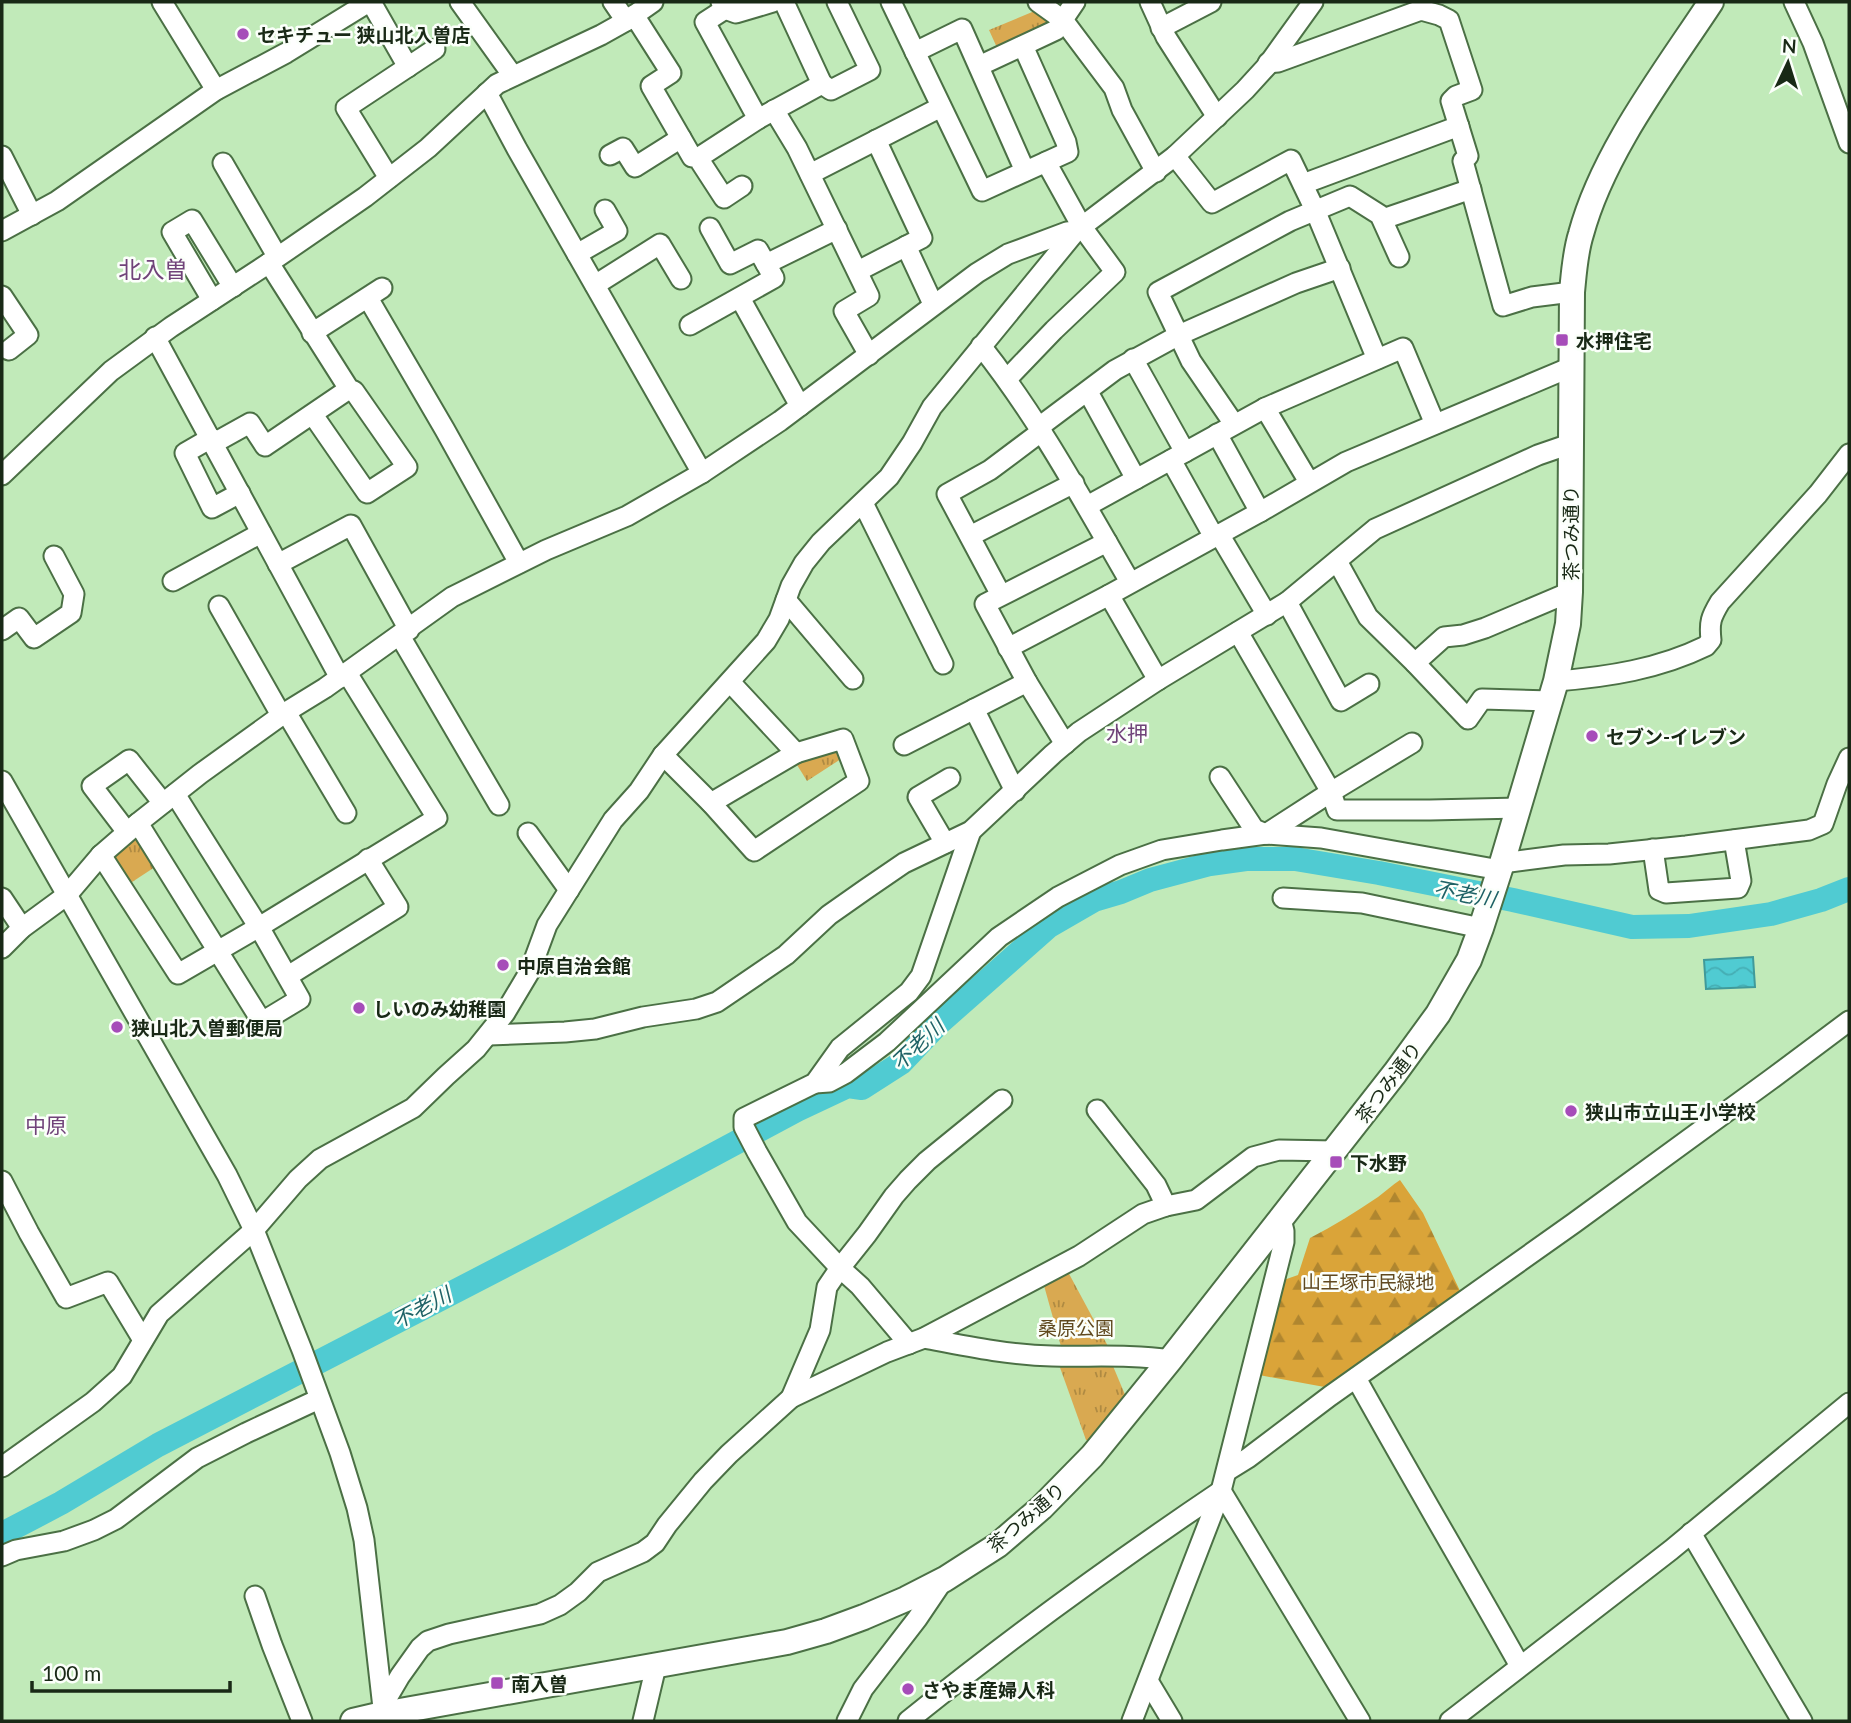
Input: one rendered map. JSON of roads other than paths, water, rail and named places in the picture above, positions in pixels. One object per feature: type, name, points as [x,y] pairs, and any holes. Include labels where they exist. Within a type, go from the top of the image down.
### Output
[{"type":"main road","name":"茶つみ通り","points":[[353,1721],[788,1642],[826,1631],[906,1599],[945,1579],[998,1545],[1041,1508],[1093,1456],[1170,1360],[1395,1073],[1438,1014],[1469,960],[1519,808],[1553,691],[1569,624],[1572,292],[1574,264],[1581,233],[1607,168],[1627,131],[1711,2]]},
{"type":"street","points":[[162,2],[216,90]]},
{"type":"street","points":[[2,231],[57,201],[216,90],[286,53],[370,2],[408,67]]},
{"type":"street","points":[[460,2],[513,76]]},
{"type":"street","points":[[613,2],[630,18],[671,73],[651,86],[692,156],[698,158],[724,198],[742,186]]},
{"type":"street","points":[[2,475],[111,371],[155,337],[365,197],[428,148],[497,84],[601,35],[653,2]]},
{"type":"street","points":[[774,2],[736,13],[723,5],[705,22],[766,114],[797,148],[858,271],[869,296],[844,312],[869,355]]},
{"type":"street","points":[[784,2],[822,84],[831,90],[870,71],[837,2]]},
{"type":"street","points":[[891,2],[982,191],[1068,152],[1023,46]]},
{"type":"street","points":[[1038,2],[1063,20],[1114,88],[1122,110],[1156,172]]},
{"type":"street","points":[[979,66],[1056,30],[1075,2]]},
{"type":"street","points":[[1150,2],[1161,28],[1217,117]]},
{"type":"street","points":[[1161,28],[1211,2]]},
{"type":"street","points":[[2,1467],[82,1410],[122,1376],[159,1314],[254,1230],[298,1179],[320,1159],[413,1108],[489,1035],[530,971],[547,925],[614,820],[639,791],[663,755],[766,641],[804,563],[821,542],[889,477],[932,407],[1079,229],[1156,172],[1245,90],[1313,2]]},
{"type":"street","points":[[1794,2],[1814,43],[1849,143]]},
{"type":"street","points":[[1268,63],[1278,62],[1421,10],[1449,20],[1472,90],[1456,96],[1451,101],[1468,156],[1463,161],[1503,306],[1532,297],[1572,292]]},
{"type":"street","points":[[915,52],[962,29],[1025,172]]},
{"type":"street","points":[[389,178],[346,108],[435,49]]},
{"type":"street","points":[[698,158],[766,114],[822,84]]},
{"type":"street","points":[[487,93],[702,473]]},
{"type":"street","points":[[810,174],[941,107]]},
{"type":"street","points":[[1303,184],[1460,126]]},
{"type":"street","points":[[610,155],[623,148],[635,167],[681,138]]},
{"type":"street","points":[[858,271],[922,238],[876,140]]},
{"type":"street","points":[[2,156],[32,215]]},
{"type":"street","points":[[1175,156],[1212,203],[1291,160],[1315,210],[1377,359]]},
{"type":"street","points":[[1007,379],[1115,271],[1079,229],[1046,162]]},
{"type":"street","points":[[223,163],[312,333],[349,390],[354,391],[407,467],[367,493],[313,415]]},
{"type":"street","points":[[1382,219],[1471,189]]},
{"type":"street","points":[[1260,512],[1226,429],[1158,292],[1290,221],[1350,196],[1380,215],[1399,257]]},
{"type":"street","points":[[578,254],[617,231],[605,210]]},
{"type":"street","points":[[212,300],[172,232],[192,219],[233,286]]},
{"type":"street","points":[[691,325],[774,278],[758,250],[730,264],[710,228]]},
{"type":"street","points":[[766,264],[837,229]]},
{"type":"street","points":[[2,948],[22,928],[67,895],[101,855],[132,827],[284,713],[404,633],[452,597],[546,550],[627,516],[702,473],[800,406],[977,273],[1007,254],[1079,229]]},
{"type":"street","points":[[595,285],[660,244],[681,279]]},
{"type":"street","points":[[906,246],[933,304]]},
{"type":"street","points":[[1001,595],[947,494],[990,470],[1115,370],[1133,359],[1179,335],[1296,283],[1340,268]]},
{"type":"street","points":[[312,333],[375,293],[445,430],[519,563]]},
{"type":"street","points":[[2,296],[28,335],[9,350]]},
{"type":"street","points":[[740,298],[800,406]]},
{"type":"street","points":[[101,855],[178,974],[437,818],[343,675],[278,564],[155,337]]},
{"type":"street","points":[[981,346],[1041,429],[1130,582]]},
{"type":"street","points":[[1087,506],[1265,408],[1403,348],[1435,424]]},
{"type":"street","points":[[1133,359],[1217,535],[1267,615]]},
{"type":"street","points":[[1008,648],[1260,512],[1346,462],[1571,367]]},
{"type":"street","points":[[240,493],[212,508],[185,453],[250,423],[265,446],[349,390]]},
{"type":"street","points":[[1088,392],[1136,479]]},
{"type":"street","points":[[1265,408],[1309,482]]},
{"type":"street","points":[[489,1035],[595,1029],[643,1017],[696,1009],[717,1002],[786,955],[829,915],[904,863],[971,831],[1079,732],[1158,680],[1287,602],[1375,529],[1570,444]]},
{"type":"street","points":[[1337,561],[1367,617],[1416,663],[1468,719],[1482,699],[1553,691],[1592,678],[1659,664],[1706,646],[1710,640],[1711,617],[1720,602],[1818,494],[1849,454]]},
{"type":"street","points":[[970,536],[1074,483]]},
{"type":"street","points":[[863,503],[943,664]]},
{"type":"street","points":[[278,564],[351,525],[404,633],[499,805]]},
{"type":"street","points":[[173,581],[261,533]]},
{"type":"street","points":[[1065,744],[1027,682],[985,604],[1107,542]]},
{"type":"street","points":[[2,630],[19,618],[34,638],[71,613],[74,594],[54,556]]},
{"type":"street","points":[[1416,663],[1444,637],[1463,635],[1485,628],[1570,592]]},
{"type":"street","points":[[1109,595],[1158,680]]},
{"type":"street","points":[[786,600],[853,679]]},
{"type":"street","points":[[1287,602],[1341,701],[1370,684]]},
{"type":"street","points":[[219,606],[345,813]]},
{"type":"street","points":[[1238,632],[1331,792],[1337,810],[1519,808]]},
{"type":"street","points":[[730,682],[796,753]]},
{"type":"street","points":[[904,745],[1027,682]]},
{"type":"street","points":[[974,709],[1015,791]]},
{"type":"street","points":[[663,755],[754,851],[859,781],[843,739],[796,753],[711,803]]},
{"type":"street","points":[[1266,834],[1412,743]]},
{"type":"street","points":[[1170,1360],[1050,1356],[916,1341],[839,1268],[797,1222],[744,1127],[744,1118],[815,1083],[829,1082],[866,1059],[999,937],[1058,897],[1120,865],[1162,850],[1266,834],[1321,838],[1500,870],[1564,855],[1609,854],[1809,830],[1823,824],[1836,784],[1849,758]]},
{"type":"street","points":[[129,760],[169,799],[258,927],[300,999],[262,1022],[218,951],[132,827],[92,786],[129,760]]},
{"type":"street","points":[[945,843],[918,797],[950,778]]},
{"type":"street","points":[[1220,778],[1254,829],[1266,834]]},
{"type":"street","points":[[2,781],[227,1175],[254,1230],[302,1350],[351,1490],[364,1539],[383,1714]]},
{"type":"street","points":[[815,1083],[840,1048],[909,992],[921,976],[971,831]]},
{"type":"street","points":[[528,833],[569,890]]},
{"type":"street","points":[[1653,849],[1659,890],[1666,893],[1723,890],[1738,888],[1741,881],[1734,840]]},
{"type":"street","points":[[288,976],[398,907],[368,859]]},
{"type":"street","points":[[2,898],[22,928]]},
{"type":"street","points":[[1283,898],[1362,903],[1481,928]]},
{"type":"street","points":[[1227,1471],[1574,1223],[1849,1021]]},
{"type":"street","points":[[790,1398],[820,1330],[827,1287],[839,1268],[908,1180],[935,1154],[1002,1100]]},
{"type":"street","points":[[1097,1110],[1156,1185],[1166,1206]]},
{"type":"street","points":[[383,1714],[400,1676],[420,1648],[428,1642],[449,1634],[540,1615],[578,1592],[598,1572],[643,1552],[654,1543],[703,1481],[790,1398],[916,1341],[1079,1256],[1143,1214],[1196,1200],[1253,1157],[1269,1151],[1335,1151]]},
{"type":"street","points":[[2,1181],[66,1297],[108,1282],[143,1340]]},
{"type":"street","points":[[1132,1721],[1222,1491],[1284,1242],[1281,1219]]},
{"type":"street","points":[[1356,1378],[1520,1666]]},
{"type":"street","points":[[2,1556],[16,1550],[64,1541],[116,1519],[197,1458],[317,1391]]},
{"type":"street","points":[[1450,1721],[1691,1533],[1849,1403]]},
{"type":"street","points":[[908,1721],[1029,1627],[1222,1491]]},
{"type":"street","points":[[1222,1491],[1360,1721]]},
{"type":"street","points":[[1691,1533],[1801,1721]]},
{"type":"street","points":[[847,1721],[863,1689],[918,1619],[945,1579]]},
{"type":"street","points":[[255,1596],[302,1721]]},
{"type":"street","points":[[643,1721],[656,1667]]},
{"type":"street","points":[[1148,1681],[1172,1721]]},
{"type":"water","points":[[1753,957],[1755,987],[1706,989],[1704,960]]},
{"type":"waterway","name":"不老川","points":[[2,1534],[61,1503],[158,1445],[560,1237],[797,1110],[848,1086],[862,1088],[901,1063],[938,1024],[1049,926],[1094,900],[1150,880],[1210,864],[1246,859],[1295,859],[1513,900],[1632,927],[1689,926],[1771,914],[1849,889]]},
{"type":"place","name":"セキチュー 狭山北入曽店","points":[[243,34]]},
{"type":"place","name":"水押住宅","points":[[1562,340]]},
{"type":"place","name":"セブン-イレブン","points":[[1592,736]]},
{"type":"place","name":"中原自治会館","points":[[503,965]]},
{"type":"place","name":"しいのみ幼稚園","points":[[359,1008]]},
{"type":"place","name":"狭山北入曽郵便局","points":[[117,1027]]},
{"type":"place","name":"狭山市立山王小学校","points":[[1571,1111]]},
{"type":"place","name":"下水野","points":[[1336,1162]]},
{"type":"place","name":"南入曽","points":[[497,1683]]},
{"type":"place","name":"さやま産婦人科","points":[[908,1689]]},
{"type":"district","name":"北入曽","points":[[153,269]]},
{"type":"district","name":"水押","points":[[1127,732]]},
{"type":"district","name":"中原","points":[[46,1124]]},
{"type":"park label","name":"山王塚市民緑地","points":[[1368,1281]]},
{"type":"park label","name":"桑原公園","points":[[1076,1327]]}]
